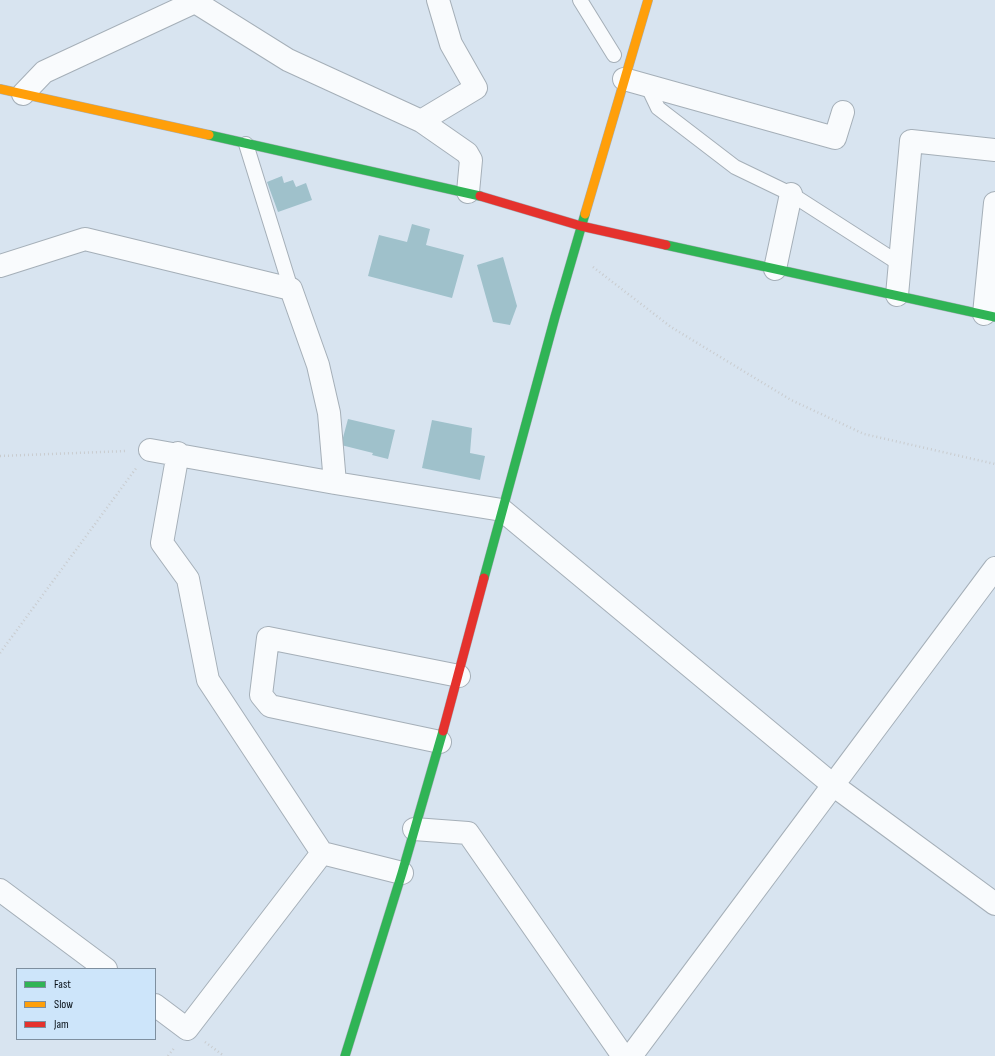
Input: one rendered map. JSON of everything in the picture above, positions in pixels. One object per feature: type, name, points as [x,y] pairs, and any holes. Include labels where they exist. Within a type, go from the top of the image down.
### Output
[{"type":"street","points":[[421,121],[476,88],[451,44],[438,0]]},
{"type":"street","points":[[345,1056],[402,873],[459,676],[502,510],[574,251],[648,0]]},
{"type":"street","points":[[23,94],[44,72],[195,1],[288,60],[421,121],[467,153],[471,160],[468,192]]},
{"type":"street","points":[[624,79],[648,87],[835,138],[843,112]]},
{"type":"street","points":[[0,89],[468,192],[581,226],[989,315],[995,203]]},
{"type":"street","points":[[897,295],[911,141],[995,150]]},
{"type":"street","points":[[775,269],[790,194]]},
{"type":"street","points":[[0,266],[85,239],[291,289],[318,365],[329,413],[335,483]]},
{"type":"street","points":[[150,450],[178,453],[335,483],[502,510],[834,785],[995,904]]},
{"type":"street","points":[[178,453],[162,543],[188,579],[208,680],[322,853],[402,873]]},
{"type":"street","points":[[631,1056],[995,568]]},
{"type":"street","points":[[440,742],[270,706],[261,695],[268,638],[459,676]]},
{"type":"street","points":[[414,829],[468,833],[623,1056]]},
{"type":"street","points":[[156,1006],[187,1030],[322,853]]},
{"type":"street","points":[[0,890],[105,968]]},
{"type":"lane","points":[[580,0],[614,55]]},
{"type":"lane","points":[[648,87],[658,108],[735,166],[790,194],[900,264]]},
{"type":"lane","points":[[246,144],[291,289]]},
{"type":"path","points":[[574,251],[671,327],[791,400],[864,434],[995,464]]},
{"type":"path","points":[[0,456],[150,450]]},
{"type":"path","points":[[0,652],[150,450]]},
{"type":"building","points":[[282,176],[284,183],[293,180],[296,187],[306,183],[312,200],[278,212],[267,182]]},
{"type":"building","points":[[412,224],[430,229],[426,245],[464,255],[452,298],[368,276],[379,235],[407,242]]},
{"type":"building","points":[[503,257],[517,306],[510,325],[493,322],[477,265]]},
{"type":"building","points":[[348,419],[395,430],[388,459],[372,455],[373,453],[341,445]]},
{"type":"building","points":[[432,420],[472,428],[470,453],[485,456],[480,480],[422,468]]},
{"type":"traffic: fast","points":[[209,135],[480,196]]},
{"type":"traffic: fast","points":[[484,578],[555,317],[585,214]]},
{"type":"traffic: fast","points":[[666,245],[995,317]]},
{"type":"traffic: fast","points":[[345,1056],[402,873],[443,731]]},
{"type":"traffic: slow","points":[[585,214],[648,0]]},
{"type":"traffic: slow","points":[[0,89],[209,135]]},
{"type":"traffic: jam","points":[[480,196],[581,226],[666,245]]},
{"type":"traffic: jam","points":[[443,731],[484,578]]}]
